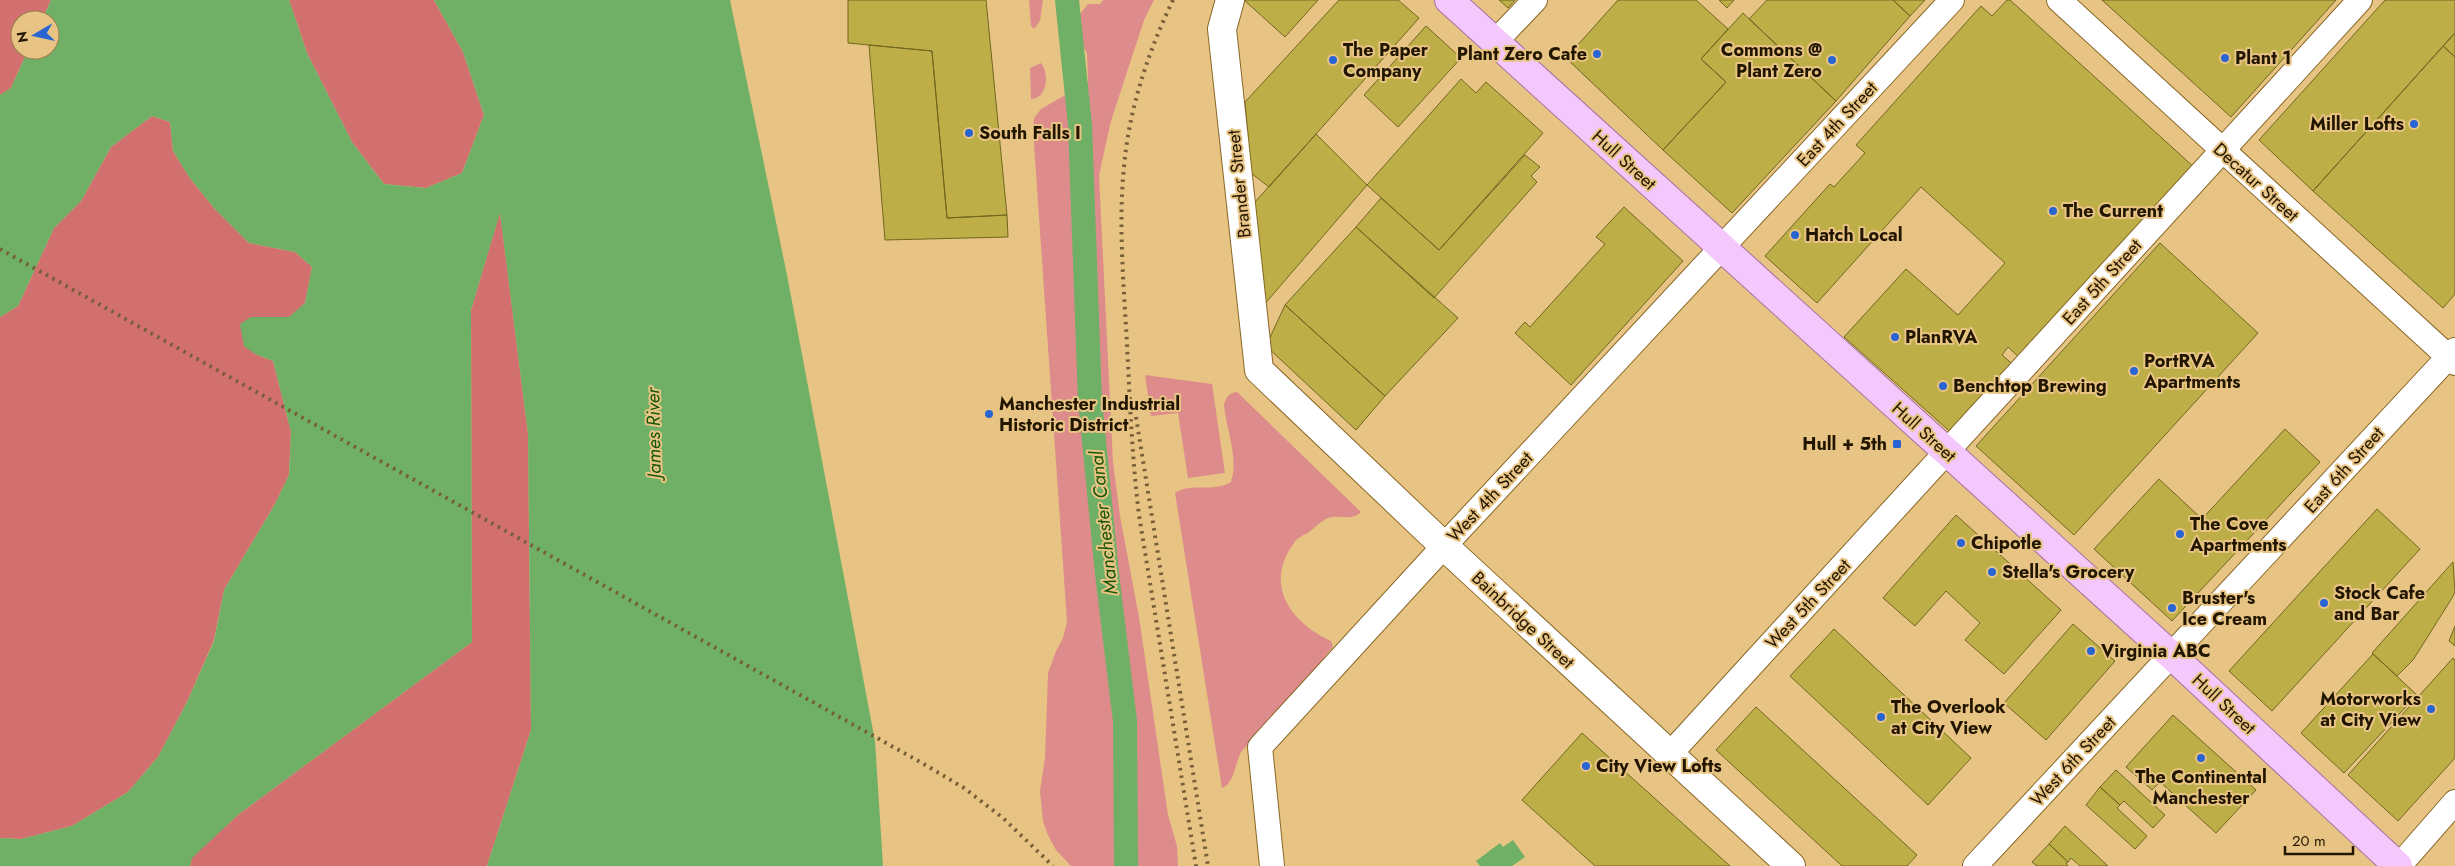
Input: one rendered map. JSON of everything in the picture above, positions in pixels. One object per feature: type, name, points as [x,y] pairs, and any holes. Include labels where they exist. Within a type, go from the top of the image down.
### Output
[{"type":"main road","name":"Hull Street","points":[[1448,0],[2172,656],[2399,866]]},
{"type":"street","name":"Brander Street","points":[[1230,0],[1222,29],[1259,370]]},
{"type":"street","points":[[1495,42],[1535,0]]},
{"type":"street","name":"East 4th Street","points":[[1721,248],[1952,0]]},
{"type":"street","name":"Decatur Street","points":[[2059,0],[2221,151],[2453,357]]},
{"type":"street","name":"East 5th Street","points":[[1947,454],[2360,0]]},
{"type":"street","name":"West 4th Street","points":[[1272,866],[1260,748],[1444,546],[1721,248]]},
{"type":"street","name":"East 6th Street","points":[[2172,656],[2453,357]]},
{"type":"street","name":"Bainbridge Street","points":[[1259,370],[1444,546],[1792,866]]},
{"type":"street","name":"West 5th Street","points":[[1670,754],[1947,454]]},
{"type":"street","name":"West 6th Street","points":[[1975,866],[2172,656]]},
{"type":"street","points":[[2399,866],[2455,802]]},
{"type":"shaded area","points":[[0,0],[51,0],[46,10],[10,10],[10,60],[24,60],[11,88],[0,95]]},
{"type":"shaded area","points":[[289,0],[434,0],[463,52],[484,115],[462,173],[426,188],[384,184],[352,142],[307,53]]},
{"type":"shaded area","points":[[1029,0],[1043,0],[1040,21],[1034,29],[1031,26]]},
{"type":"shaded area","points":[[1103,0],[1154,0],[1144,20],[1111,121],[1099,175],[1113,462],[1120,516],[1139,617],[1168,815],[1177,846],[1178,866],[1071,866],[1056,850],[1047,833],[1043,821],[1040,791],[1045,758],[1048,673],[1063,638],[1067,622],[1033,130],[1034,118],[1041,109],[1088,82],[1087,53],[1077,35],[1075,20],[1088,4],[1100,4]]},
{"type":"shaded area","points":[[1041,63],[1046,79],[1044,91],[1041,95],[1031,99],[1030,68]]},
{"type":"shaded area","points":[[152,116],[170,122],[173,151],[189,177],[214,208],[249,243],[295,252],[312,267],[305,303],[255,354],[273,361],[291,432],[289,475],[275,504],[224,590],[214,640],[187,702],[158,757],[128,792],[72,826],[21,839],[0,838],[0,317],[18,306],[54,228],[81,201],[111,147]]},
{"type":"shaded area","points":[[500,212],[528,434],[531,730],[487,866],[190,866],[191,858],[239,814],[472,642],[471,310]]},
{"type":"shaded area","points":[[1145,375],[1212,384],[1225,473],[1188,478],[1178,413],[1151,416]]},
{"type":"shaded area","points":[[1237,392],[1361,512],[1353,517],[1332,517],[1326,519],[1297,540],[1285,559],[1281,574],[1282,588],[1286,601],[1304,624],[1331,641],[1333,647],[1325,656],[1319,668],[1241,752],[1232,778],[1222,788],[1175,493],[1188,488],[1217,487],[1231,482],[1234,463],[1224,405],[1228,396]]},
{"type":"water","name":"James River","points":[[51,0],[289,0],[307,53],[352,142],[384,184],[426,188],[462,173],[484,115],[463,52],[434,0],[730,0],[787,275],[875,741],[883,866],[487,866],[531,730],[528,434],[500,213],[471,310],[472,642],[239,814],[192,858],[190,866],[0,866],[0,838],[21,839],[72,826],[128,792],[158,757],[187,702],[214,641],[224,590],[275,504],[289,475],[291,432],[273,361],[255,354],[244,346],[240,324],[251,317],[289,317],[305,303],[312,267],[295,252],[249,243],[214,208],[189,177],[173,151],[170,122],[152,116],[111,147],[81,201],[54,228],[18,306],[0,317],[0,95],[11,88],[24,60],[60,60],[60,10],[46,10]]},
{"type":"water","points":[[1513,840],[1525,857],[1512,866],[1480,866],[1476,861],[1500,843],[1503,847]]},
{"type":"building","name":"South Falls I","points":[[848,0],[986,0],[1007,215],[947,218],[932,51],[848,43]]},
{"type":"building","points":[[1244,0],[1318,0],[1285,37]]},
{"type":"building","name":"The Paper Company","points":[[1339,0],[1398,0],[1419,18],[1269,187],[1251,173],[1245,102]]},
{"type":"building","points":[[1499,0],[1515,0],[1508,8]]},
{"type":"building","points":[[1618,0],[1696,0],[1728,29],[1701,59],[1726,82],[1663,150],[1566,58]]},
{"type":"building","name":"Commons @ Plant Zero","points":[[1719,0],[1734,0],[1727,8]]},
{"type":"building","name":"Commons @ Plant Zero","points":[[1767,0],[1893,0],[1910,16],[1836,101],[1749,19]]},
{"type":"building","points":[[1893,0],[1925,0],[1910,16]]},
{"type":"building","name":"The Current","points":[[2007,0],[2010,0],[2196,169],[2023,361],[2008,347],[2002,355],[2017,368],[1956,437],[1844,337],[1906,269],[1958,315],[2005,263],[1921,187],[1817,303],[1765,256],[1830,184],[1834,187],[1865,153],[1856,145],[1981,6],[1992,16]]},
{"type":"building","name":"Plant 1","points":[[2102,0],[2336,0],[2231,117]]},
{"type":"building","name":"Miller Lofts","points":[[2385,0],[2455,0],[2455,33],[2313,191],[2259,140]]},
{"type":"building","points":[[1743,13],[1836,101],[1732,213],[1663,150],[1726,82],[1701,59]]},
{"type":"building","points":[[1426,26],[1461,58],[1398,127],[1364,95]]},
{"type":"building","points":[[2455,33],[2455,57],[2443,46]]},
{"type":"building","points":[[869,45],[932,51],[947,218],[1007,215],[1008,237],[885,240]]},
{"type":"building","name":"Miller Lofts","points":[[2443,46],[2455,57],[2455,294],[2443,308],[2313,191]]},
{"type":"building","points":[[1461,79],[1476,93],[1486,82],[1543,133],[1439,250],[1367,185]]},
{"type":"building","points":[[1316,134],[1367,185],[1263,306],[1254,203]]},
{"type":"building","points":[[1525,155],[1540,167],[1531,176],[1537,182],[1434,298],[1356,227],[1381,198],[1439,250]]},
{"type":"building","points":[[1624,207],[1683,261],[1571,385],[1515,333],[1525,322],[1530,327],[1605,244],[1596,237]]},
{"type":"building","points":[[1356,227],[1458,318],[1385,396],[1285,305]]},
{"type":"building","name":"PortRVA Apartments","points":[[2160,243],[2258,333],[2074,535],[1976,446]]},
{"type":"building","points":[[1285,305],[1385,396],[1356,430],[1266,346]]},
{"type":"building","name":"The Cove Apartments","points":[[2285,429],[2320,462],[2172,621],[2094,549],[2159,479],[2202,519]]},
{"type":"building","points":[[2377,509],[2420,549],[2272,711],[2229,671]]},
{"type":"building","points":[[1956,515],[2061,610],[2004,674],[1965,640],[1980,623],[1946,591],[1915,626],[1883,598]]},
{"type":"building","points":[[2453,562],[2455,592],[2413,660],[2397,676],[2372,653]]},
{"type":"building","points":[[2073,624],[2115,661],[2046,740],[2004,703]]},
{"type":"building","points":[[2455,626],[2455,646],[2449,641]]},
{"type":"building","name":"The Overlook at City View","points":[[1834,629],[1971,758],[1928,805],[1790,676]]},
{"type":"building","points":[[2373,654],[2417,695],[2344,773],[2301,733]]},
{"type":"building","name":"Motorworks at City View","points":[[2453,658],[2455,660],[2455,758],[2398,821],[2348,775]]},
{"type":"building","points":[[1756,707],[1917,855],[1907,866],[1842,866],[1716,750]]},
{"type":"building","points":[[2173,715],[2256,790],[2216,833],[2160,782],[2152,790],[2126,767]]},
{"type":"building","name":"City View Lofts","points":[[1582,733],[1730,866],[1595,866],[1522,800]]},
{"type":"building","points":[[2116,770],[2165,815],[2153,828],[2124,801],[2120,805],[2100,787]]},
{"type":"building","points":[[2100,787],[2120,805],[2117,808],[2147,836],[2135,849],[2086,805]]},
{"type":"building","points":[[2065,826],[2108,866],[2080,866],[2071,858],[2068,862],[2049,844]]},
{"type":"building","points":[[2049,844],[2068,862],[2066,863],[2068,866],[2037,866],[2032,862]]},
{"type":"waterway","name":"Manchester Canal","points":[[1067,0],[1080,125],[1090,400],[1107,574],[1125,721],[1126,866]]},
{"type":"railway","points":[[1173,0],[1148,60],[1130,124],[1122,189],[1123,278],[1139,515],[1196,866]]},
{"type":"railway","points":[[0,249],[922,763],[964,788],[1003,818],[1053,866]]},
{"type":"railway","points":[[1136,417],[1208,866]]},
{"type":"place","name":"Plant Zero Cafe","points":[[1597,54]]},
{"type":"place","name":"Plant 1","points":[[2225,58]]},
{"type":"place","name":"The Paper Company","points":[[1333,60]]},
{"type":"place","name":"Commons @ Plant Zero","points":[[1832,60]]},
{"type":"place","name":"Miller Lofts","points":[[2414,124]]},
{"type":"place","name":"South Falls I","points":[[969,133]]},
{"type":"place","name":"The Current","points":[[2053,211]]},
{"type":"place","name":"Hatch Local","points":[[1795,235]]},
{"type":"place","name":"PlanRVA","points":[[1895,337]]},
{"type":"place","name":"PortRVA Apartments","points":[[2134,371]]},
{"type":"place","name":"Benchtop Brewing","points":[[1943,386]]},
{"type":"place","name":"Manchester Industrial Historic District","points":[[989,414]]},
{"type":"place","name":"Hull + 5th","points":[[1897,444]]},
{"type":"place","name":"The Cove Apartments","points":[[2180,534]]},
{"type":"place","name":"Chipotle","points":[[1961,543]]},
{"type":"place","name":"Stella's Grocery","points":[[1992,572]]},
{"type":"place","name":"Stock Cafe and Bar","points":[[2324,603]]},
{"type":"place","name":"Bruster's Ice Cream","points":[[2172,608]]},
{"type":"place","name":"Virginia ABC","points":[[2091,651]]},
{"type":"place","name":"Motorworks at City View","points":[[2431,709]]},
{"type":"place","name":"The Overlook at City View","points":[[1881,717]]},
{"type":"place","name":"The Continental Manchester","points":[[2201,758]]},
{"type":"place","name":"City View Lofts","points":[[1586,766]]}]
